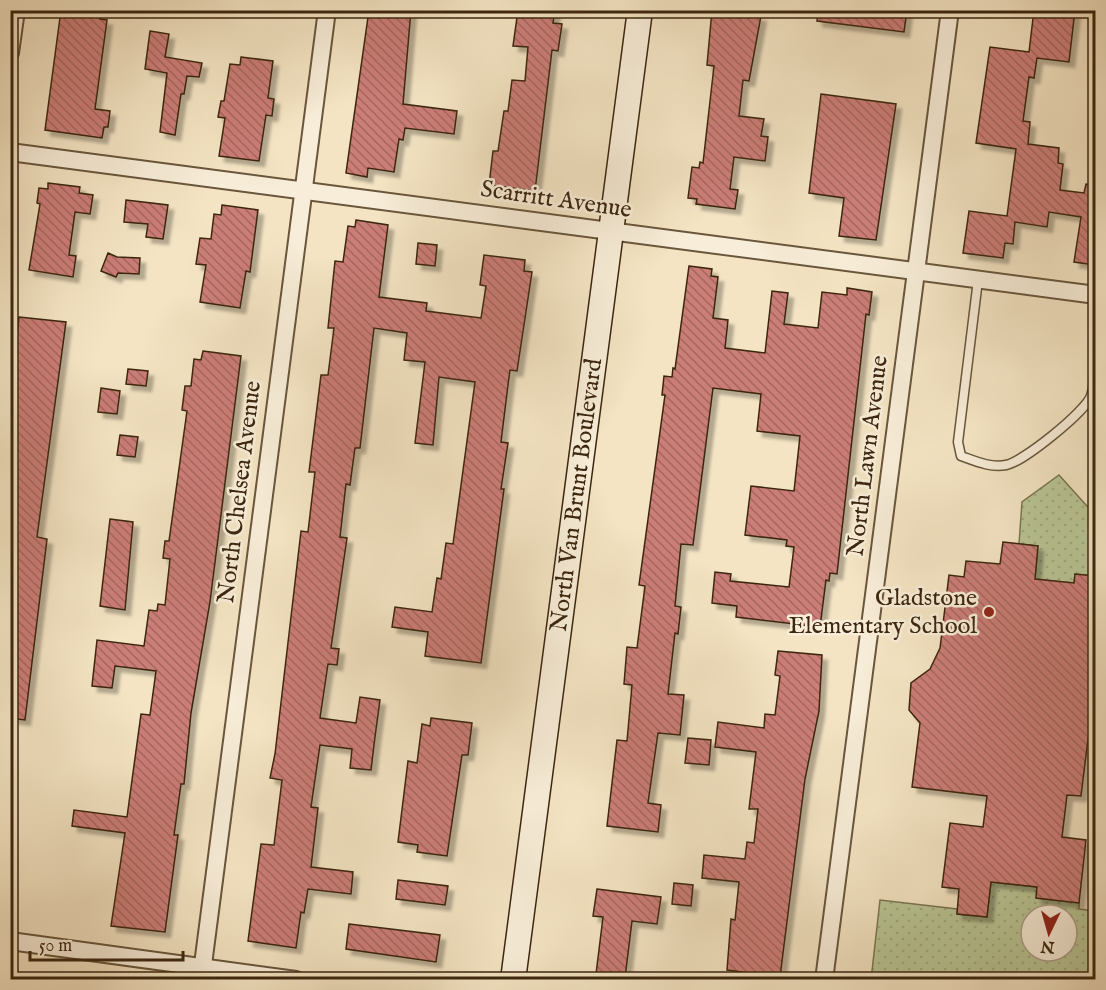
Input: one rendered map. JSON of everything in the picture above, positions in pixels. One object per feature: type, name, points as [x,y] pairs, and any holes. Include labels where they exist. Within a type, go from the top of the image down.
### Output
[{"type":"street","points":[[10,53],[16,10]]},
{"type":"street","name":"North Chelsea Avenue","points":[[202,973],[327,10]]},
{"type":"street","name":"North Van Brunt Boulevard","points":[[513,980],[639,10]]},
{"type":"street","name":"North Lawn Avenue","points":[[824,980],[950,10]]},
{"type":"street","name":"Scarritt Avenue","points":[[10,152],[1095,295]]},
{"type":"street","points":[[10,942],[202,973],[296,980]]},
{"type":"lane","points":[[978,280],[958,442],[961,456],[982,464],[1006,465],[1021,458],[1084,407],[1091,395],[1095,359]]},
{"type":"green space","points":[[1059,475],[1095,515],[1095,576],[1075,574],[1074,583],[1035,579],[1038,546],[1019,544],[1022,502]]},
{"type":"green space","points":[[991,882],[1037,887],[1036,898],[1079,903],[1019,903],[1019,963],[1079,963],[1079,909],[1095,911],[1095,979],[871,980],[880,900],[957,909],[957,914],[987,917]]},
{"type":"building","points":[[61,10],[101,10],[100,19],[107,20],[95,109],[110,111],[108,127],[104,127],[102,138],[45,130]]},
{"type":"building","points":[[369,10],[411,10],[403,104],[457,111],[454,134],[405,128],[403,140],[399,139],[394,172],[368,168],[367,177],[346,173]]},
{"type":"building","points":[[518,10],[555,10],[553,23],[562,24],[558,51],[552,50],[535,191],[489,185],[493,151],[498,151],[504,111],[508,111],[512,80],[525,81],[528,47],[513,46]]},
{"type":"building","points":[[712,10],[750,10],[750,15],[761,16],[749,81],[743,80],[739,116],[764,119],[761,136],[768,137],[765,161],[734,157],[730,189],[738,190],[735,209],[696,204],[697,199],[688,198],[692,167],[699,168],[700,162],[703,163],[714,66],[707,65]]},
{"type":"building","points":[[818,10],[907,10],[904,32],[817,21]]},
{"type":"building","points":[[1034,10],[1075,10],[1069,62],[1037,58],[1034,78],[1029,77],[1023,121],[1030,122],[1028,144],[1059,148],[1058,163],[1063,164],[1060,190],[1084,193],[1086,184],[1095,185],[1095,265],[1074,262],[1081,217],[1049,212],[1047,227],[1015,222],[1013,244],[1005,243],[1003,258],[963,253],[969,211],[1007,216],[1016,149],[976,143],[990,47],[1029,52]]},
{"type":"building","points":[[150,31],[169,34],[165,57],[202,63],[199,77],[187,76],[184,94],[181,94],[175,135],[160,132],[167,73],[145,69]]},
{"type":"building","points":[[241,57],[273,61],[268,98],[274,99],[272,116],[266,115],[259,161],[219,156],[225,118],[218,117],[221,101],[224,101],[230,64],[240,65]]},
{"type":"building","points":[[821,94],[896,104],[876,240],[839,236],[844,198],[809,193]]},
{"type":"building","points":[[48,183],[80,187],[79,193],[93,195],[90,214],[75,212],[69,255],[76,256],[73,277],[29,270],[40,204],[37,203],[39,188],[48,189]]},
{"type":"building","points":[[126,200],[168,205],[163,239],[146,237],[148,224],[124,222]]},
{"type":"building","points":[[222,205],[258,210],[250,272],[246,271],[240,308],[200,302],[206,265],[196,264],[200,238],[211,239],[214,214],[221,215]]},
{"type":"building","points":[[356,220],[388,225],[379,297],[427,303],[426,311],[481,318],[486,286],[480,285],[484,255],[525,260],[524,271],[532,272],[517,371],[510,370],[508,385],[501,442],[508,443],[501,489],[504,489],[481,663],[425,656],[428,632],[392,627],[395,607],[432,612],[437,578],[441,579],[446,543],[453,544],[475,382],[439,377],[433,445],[415,443],[425,362],[404,360],[407,333],[374,328],[360,448],[355,448],[350,485],[346,484],[340,537],[347,538],[331,648],[339,649],[337,665],[328,664],[320,718],[356,723],[360,697],[380,700],[371,770],[350,768],[352,749],[320,745],[311,807],[318,808],[311,867],[353,872],[351,894],[308,889],[304,913],[301,912],[296,948],[248,941],[261,844],[274,845],[282,780],[270,778],[275,754],[301,531],[308,532],[315,472],[309,472],[321,375],[328,375],[334,328],[328,328],[335,261],[343,262],[348,226],[355,227]]},
{"type":"building","points":[[418,243],[437,245],[435,266],[416,264]]},
{"type":"building","points":[[108,253],[117,257],[140,258],[139,274],[118,273],[116,277],[101,271]]},
{"type":"building","points":[[689,266],[712,269],[711,276],[718,277],[713,318],[728,320],[725,348],[765,353],[772,291],[788,293],[784,324],[818,328],[822,292],[847,295],[847,288],[872,292],[869,315],[866,314],[837,574],[830,573],[829,581],[826,580],[820,627],[736,617],[737,606],[712,603],[715,572],[731,574],[730,581],[789,587],[794,547],[786,546],[787,540],[745,535],[751,486],[794,491],[800,436],[757,431],[761,394],[713,388],[693,545],[681,544],[675,606],[681,607],[678,634],[675,633],[668,694],[684,695],[680,735],[658,733],[648,803],[661,805],[658,832],[607,826],[617,740],[627,741],[632,685],[624,684],[627,647],[637,648],[645,586],[639,585],[665,395],[662,395],[664,376],[672,377],[673,368],[675,369]]},
{"type":"building","points":[[19,317],[66,322],[37,537],[47,539],[25,720],[10,718],[10,409]]},
{"type":"building","points":[[203,351],[241,356],[210,602],[191,713],[184,784],[181,784],[174,835],[178,835],[165,932],[111,926],[125,833],[72,826],[74,810],[127,817],[141,714],[150,715],[156,671],[115,666],[112,688],[92,686],[97,640],[144,646],[149,610],[157,611],[158,604],[165,605],[170,559],[163,558],[165,541],[169,541],[187,411],[182,410],[185,386],[191,386],[194,359],[201,360]]},
{"type":"building","points":[[128,369],[148,371],[146,386],[126,384]]},
{"type":"building","points":[[101,388],[120,391],[117,414],[98,412]]},
{"type":"building","points":[[120,435],[138,437],[135,457],[117,455]]},
{"type":"building","points":[[110,519],[133,522],[125,610],[100,606]]},
{"type":"building","points":[[1003,542],[1038,546],[1035,579],[1074,583],[1075,574],[1095,576],[1095,740],[1088,739],[1081,796],[1067,795],[1062,837],[1086,840],[1079,903],[1036,898],[1037,887],[991,882],[987,917],[957,914],[959,889],[942,887],[950,823],[983,827],[987,796],[912,787],[920,723],[909,710],[911,683],[930,669],[940,648],[949,575],[964,577],[966,561],[1000,564]]},
{"type":"building","points":[[778,651],[822,655],[819,711],[805,779],[780,977],[727,970],[731,919],[735,920],[739,882],[702,878],[704,855],[745,859],[747,842],[754,843],[758,809],[749,809],[756,752],[715,747],[718,722],[764,728],[765,714],[775,715],[780,676],[775,675]]},
{"type":"building","points":[[431,718],[472,723],[468,755],[462,755],[447,856],[417,852],[418,845],[398,842],[408,761],[417,763],[422,724],[430,726]]},
{"type":"building","points":[[688,738],[711,740],[709,765],[685,763]]},
{"type":"building","points":[[398,880],[448,886],[445,905],[396,899]]},
{"type":"building","points":[[674,883],[693,885],[691,906],[672,904]]},
{"type":"building","points":[[597,889],[661,897],[657,924],[632,921],[625,978],[596,974],[603,917],[593,916]]},
{"type":"building","points":[[349,924],[440,935],[436,962],[346,949]]},
{"type":"place","name":"Gladstone Elementary School","points":[[989,612]]}]
